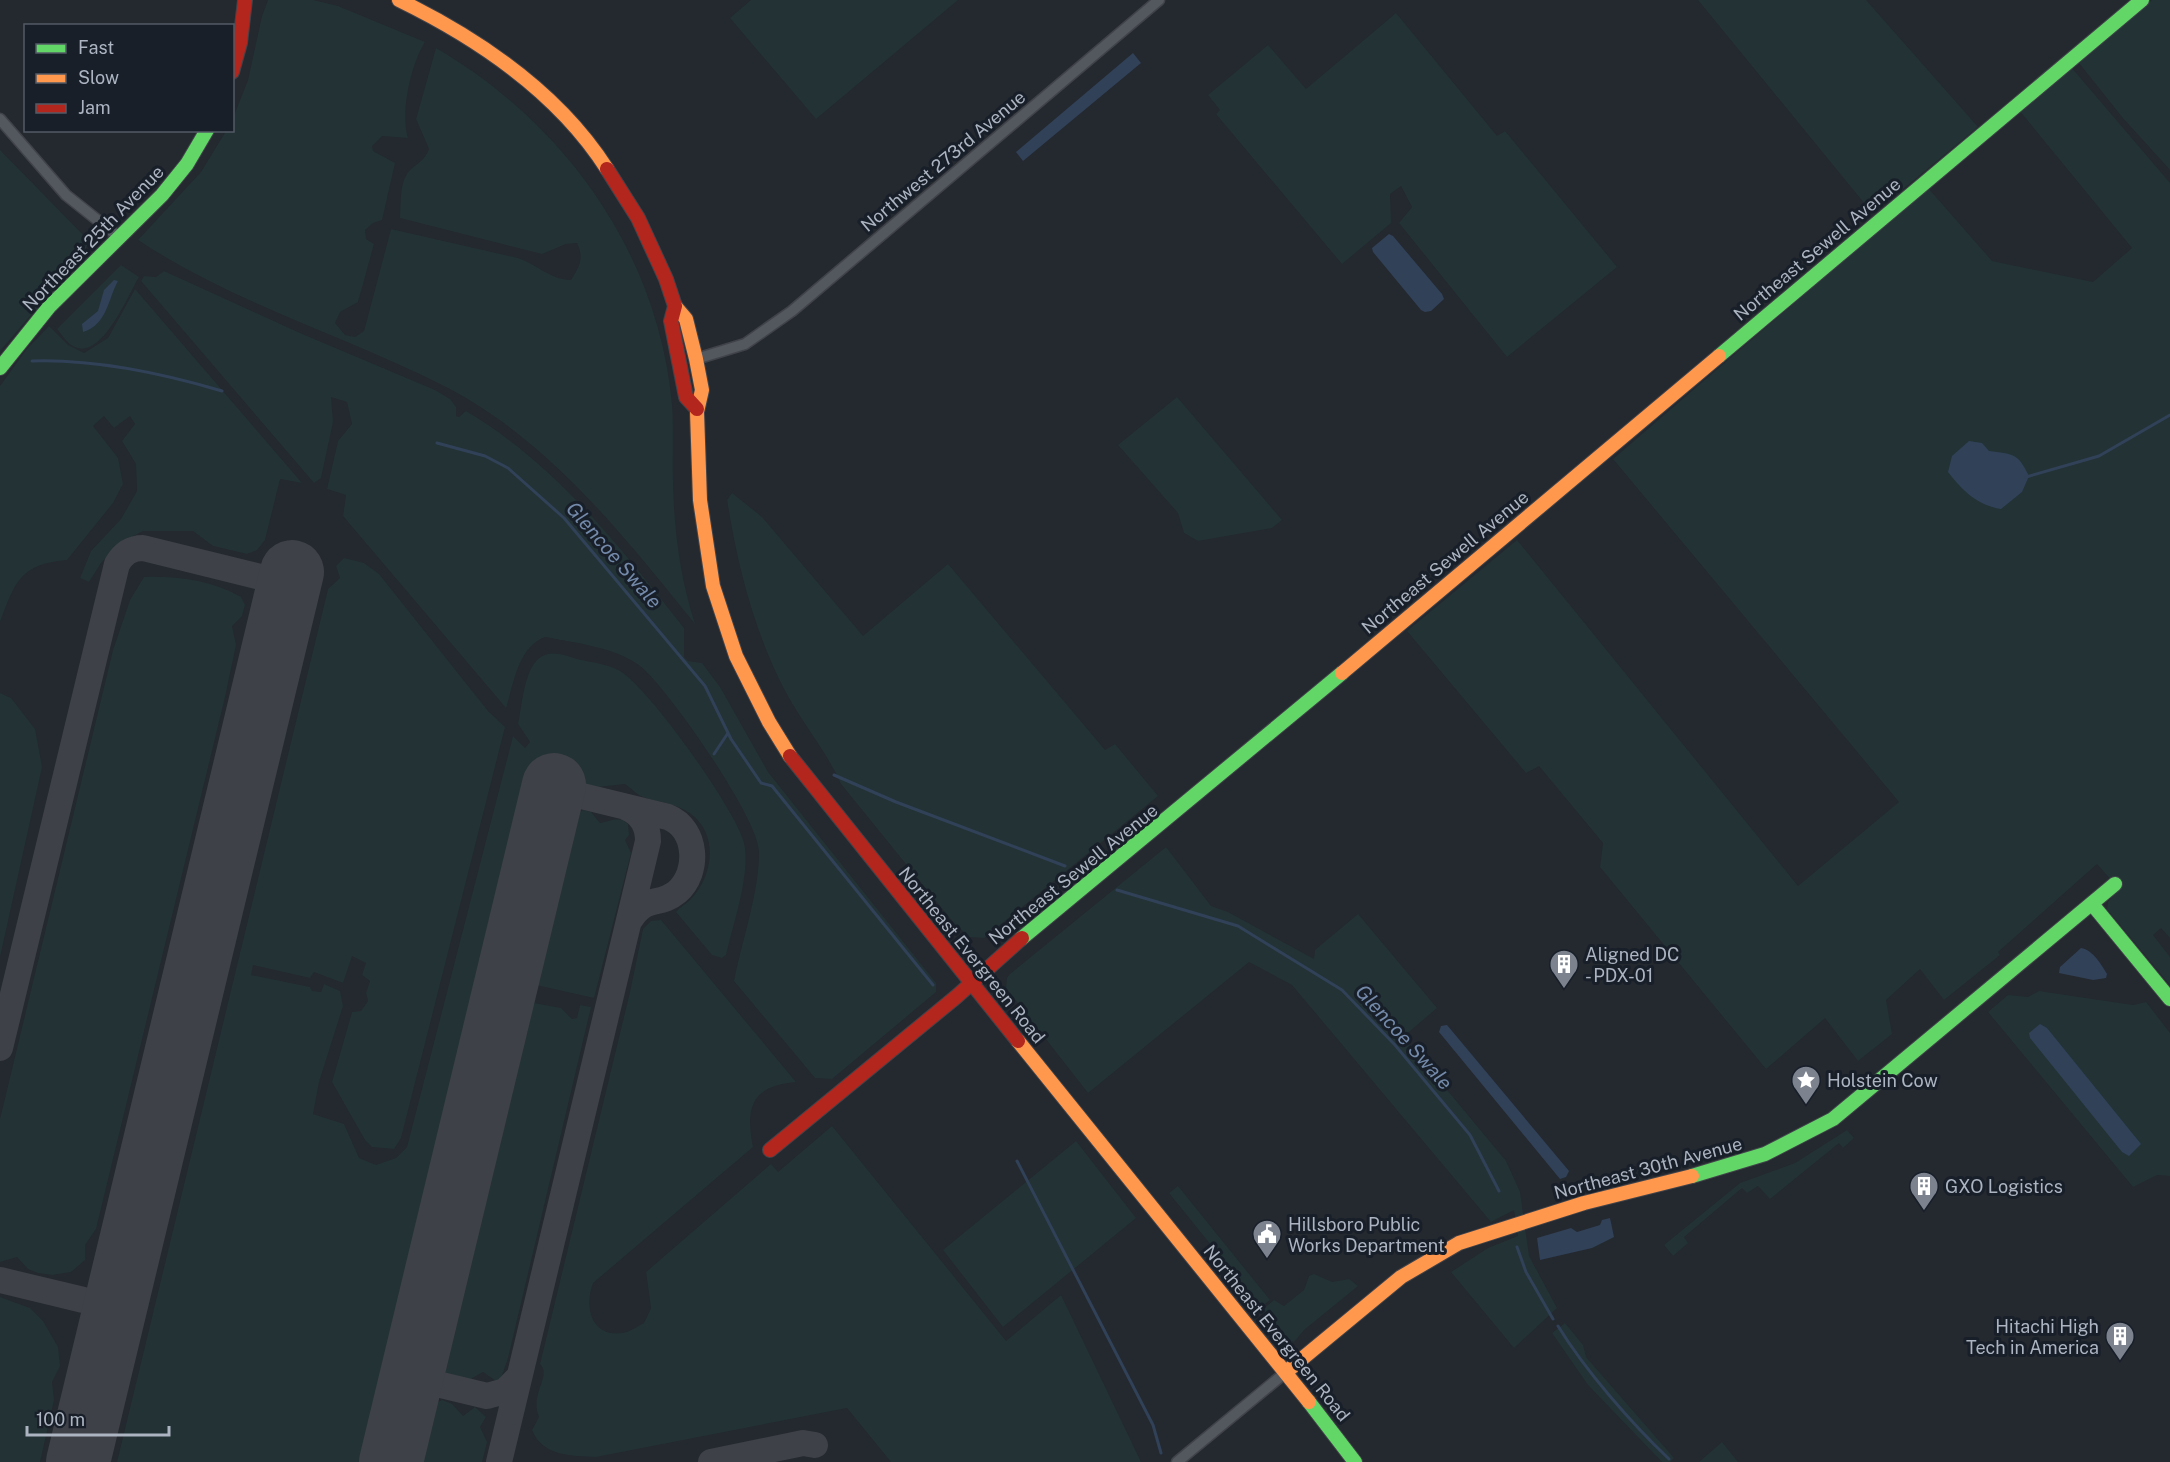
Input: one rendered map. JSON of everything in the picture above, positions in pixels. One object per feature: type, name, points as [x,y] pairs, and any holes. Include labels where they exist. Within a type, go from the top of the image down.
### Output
[{"type":"street","points":[[234,65],[240,43],[245,0]]},
{"type":"street","name":"Northeast Evergreen Road","points":[[399,0],[440,20],[484,47],[543,94],[578,130],[621,188],[638,218],[653,248],[675,306],[686,319],[696,359],[702,391],[696,409],[701,514],[708,567],[722,618],[744,676],[774,732],[795,764],[1286,1372],[1355,1462]]},
{"type":"street","name":"Northwest 273rd Avenue","points":[[696,359],[745,344],[792,311],[1159,0]]},
{"type":"street","name":"Northeast Sewell Avenue","points":[[770,1150],[1169,819],[2142,0]]},
{"type":"street","points":[[0,119],[61,190],[120,238]]},
{"type":"street","name":"Northeast 25th Avenue","points":[[0,368],[33,326],[184,170],[206,132]]},
{"type":"street","name":"Northeast Evergreen Road","points":[[675,306],[671,321],[686,397],[696,409]]},
{"type":"street","name":"Northeast 30th Avenue","points":[[1177,1462],[1422,1262],[1460,1243],[1594,1200],[1746,1161],[1788,1144],[1833,1119],[1865,1095],[2115,884]]},
{"type":"street","points":[[2092,904],[2170,999]]},
{"type":"shaded area","points":[[268,0],[313,0],[338,6],[425,42],[415,63],[408,89],[405,116],[408,138],[382,136],[372,146],[373,151],[395,163],[382,220],[373,223],[365,230],[366,239],[374,244],[358,302],[340,312],[335,323],[345,335],[355,337],[364,331],[391,229],[518,258],[550,275],[564,279],[571,280],[579,266],[581,258],[577,243],[566,244],[542,254],[400,218],[401,192],[406,175],[423,159],[429,149],[416,119],[436,48],[483,79],[525,114],[564,154],[597,198],[625,245],[647,295],[663,348],[672,404],[676,536],[685,589],[695,624],[582,492],[517,433],[482,408],[406,368],[212,282],[138,240],[201,172],[225,132],[234,132],[234,115],[248,80],[262,16]]},
{"type":"shaded area","points":[[751,0],[958,0],[816,119],[730,18]]},
{"type":"shaded area","points":[[1698,0],[1866,0],[1978,127],[1873,214]]},
{"type":"shaded area","points":[[2152,0],[2170,0],[2170,170],[2122,117],[2079,63]]},
{"type":"shaded area","points":[[1396,13],[1497,136],[1505,131],[1617,267],[1507,357],[1399,223],[1412,207],[1401,186],[1390,194],[1391,223],[1342,264],[1216,114],[1220,110],[1208,95],[1268,45],[1306,89]]},
{"type":"shaded area","points":[[2071,67],[2170,183],[2170,938],[2161,928],[2153,935],[2170,957],[2170,985],[2107,909],[2108,902],[2119,889],[2097,864],[1998,952],[2000,955],[1944,1000],[1920,969],[1886,1000],[1892,1034],[1858,1061],[1825,1018],[1766,1069],[1600,867],[1603,843],[1539,766],[1526,773],[1407,631],[1517,540],[1798,886],[1899,802],[1613,459],[1928,188],[1992,261],[2093,282],[2132,248],[2019,110]]},
{"type":"shaded area","points":[[0,150],[88,240],[85,252],[0,351]]},
{"type":"shaded area","points":[[121,265],[139,277],[113,324],[94,345],[83,349],[71,345],[57,329]]},
{"type":"shaded area","points":[[164,271],[300,333],[435,390],[450,399],[456,407],[456,416],[459,417],[466,411],[499,432],[558,482],[611,538],[684,628],[684,657],[688,661],[702,663],[720,687],[768,772],[936,983],[936,992],[832,1079],[815,1078],[734,981],[753,900],[759,852],[755,835],[728,784],[710,754],[670,699],[640,666],[619,654],[545,637],[536,642],[523,657],[506,708],[343,516],[346,495],[327,489],[338,441],[352,424],[347,402],[331,397],[333,422],[321,478],[314,483],[141,281],[144,276],[156,277]]},
{"type":"shaded area","points":[[135,289],[302,483],[280,479],[265,540],[257,550],[247,554],[213,546],[193,531],[143,531],[118,544],[101,563],[89,582],[80,578],[91,551],[121,519],[137,491],[136,464],[122,441],[135,424],[130,416],[114,428],[104,416],[93,426],[118,458],[123,484],[113,503],[67,560],[39,566],[22,577],[10,596],[0,622],[0,386],[26,350],[49,326],[68,345],[84,353],[108,338]]},
{"type":"shaded area","points":[[1177,397],[1282,520],[1272,528],[1198,541],[1184,533],[1178,513],[1118,445]]},
{"type":"shaded area","points":[[732,493],[762,517],[863,636],[948,564],[1105,750],[1115,744],[1158,796],[984,938],[969,937],[953,922],[841,784],[787,694],[761,637],[747,592],[727,500]]},
{"type":"shaded area","points":[[344,558],[364,563],[379,574],[488,711],[505,727],[401,1138],[394,1149],[372,1147],[365,1140],[332,1082],[352,1012],[361,1011],[368,1001],[366,993],[370,981],[362,975],[366,963],[352,956],[343,983],[314,972],[310,978],[253,965],[251,975],[310,987],[312,991],[321,992],[324,984],[340,991],[343,1006],[319,1082],[313,1114],[344,1124],[359,1158],[376,1165],[396,1158],[407,1147],[513,736],[525,748],[530,742],[518,724],[524,689],[530,672],[542,656],[562,655],[620,671],[650,700],[670,724],[709,779],[738,827],[744,843],[745,869],[737,914],[726,955],[722,958],[712,955],[676,912],[698,891],[704,880],[710,856],[706,833],[691,814],[673,805],[641,796],[625,784],[598,787],[537,771],[368,1462],[117,1462],[328,589],[340,578],[336,566]]},
{"type":"shaded area","points":[[144,577],[181,578],[206,583],[241,597],[245,605],[242,616],[232,626],[236,645],[225,697],[96,1229],[85,1245],[85,1260],[71,1272],[52,1275],[28,1269],[17,1257],[0,1262],[0,1119],[113,650],[130,600]]},
{"type":"shaded area","points":[[0,693],[11,698],[35,729],[42,767],[0,957]]},
{"type":"shaded area","points":[[583,810],[591,812],[600,823],[618,819],[625,821],[628,824],[629,835],[625,840],[631,853],[594,998],[527,983],[561,839],[574,827],[576,814]]},
{"type":"shaded area","points":[[1166,847],[1211,906],[1228,912],[1314,959],[1315,950],[1358,914],[1437,1008],[1403,1037],[1506,1161],[1520,1192],[1529,1256],[1557,1308],[1514,1348],[1451,1272],[1488,1248],[1518,1236],[1514,1210],[1491,1222],[1292,985],[1249,962],[1088,1093],[1006,988],[1010,974]]},
{"type":"shaded area","points":[[661,920],[796,1082],[781,1084],[761,1094],[751,1109],[753,1147],[593,1283],[589,1302],[592,1319],[597,1325],[611,1333],[622,1333],[644,1323],[651,1308],[646,1272],[771,1164],[778,1172],[832,1126],[1006,1341],[1061,1295],[1141,1462],[891,1462],[847,1408],[596,1457],[558,1453],[550,1450],[537,1439],[532,1430],[539,1417],[537,1400],[544,1374],[540,1364],[630,992],[643,929],[651,921]]},
{"type":"shaded area","points":[[2039,991],[2133,1005],[2146,1002],[2170,1033],[2170,1176],[2157,1175],[2133,1187],[1988,1012],[2008,995],[2028,997]]},
{"type":"shaded area","points":[[523,1001],[561,1008],[572,1019],[577,1018],[580,1005],[591,1007],[508,1358],[501,1378],[496,1381],[483,1372],[469,1380],[446,1373],[442,1368],[448,1349],[443,1337]]},
{"type":"shaded area","points":[[1847,1130],[1854,1138],[1843,1148],[1839,1143],[1770,1199],[1758,1186],[1747,1193],[1742,1188],[1684,1237],[1688,1243],[1673,1256],[1664,1245],[1740,1183],[1795,1163]]},
{"type":"shaded area","points":[[1076,1141],[1136,1218],[1003,1327],[943,1250]]},
{"type":"shaded area","points":[[1178,1186],[1270,1300],[1261,1307],[1169,1193]]},
{"type":"shaded area","points":[[1314,1274],[1332,1282],[1349,1279],[1358,1286],[1304,1330],[1294,1342],[1288,1340],[1263,1309],[1274,1300],[1284,1306],[1304,1290],[1309,1276]]},
{"type":"shaded area","points":[[0,1297],[30,1308],[43,1321],[58,1347],[60,1366],[52,1382],[54,1400],[40,1462],[0,1462]]},
{"type":"shaded area","points":[[1565,1323],[1583,1345],[1586,1357],[1674,1458],[1670,1462],[1662,1462],[1588,1385],[1552,1333]]},
{"type":"shaded area","points":[[442,1400],[452,1404],[463,1416],[475,1407],[486,1417],[480,1427],[487,1442],[482,1462],[411,1462],[423,1424],[433,1418],[432,1405]]},
{"type":"shaded area","points":[[1722,1442],[1738,1462],[1699,1462]]},
{"type":"water","points":[[1133,53],[1141,63],[1023,161],[1016,152]]},
{"type":"water","points":[[1389,234],[1442,294],[1444,299],[1431,311],[1421,310],[1373,252],[1372,248]]},
{"type":"water","points":[[114,280],[118,281],[102,318],[91,329],[83,332],[82,324],[98,311],[104,290]]},
{"type":"water","points":[[1969,441],[1982,443],[1989,451],[2014,456],[2029,476],[2022,492],[2001,509],[1978,501],[1948,472],[1952,456]]},
{"type":"water","points":[[2081,948],[2096,958],[2107,974],[2106,978],[2093,980],[2059,973],[2060,967]]},
{"type":"water","points":[[2040,1024],[2047,1028],[2141,1144],[2129,1156],[2122,1152],[2030,1038],[2029,1033]]},
{"type":"water","points":[[1447,1025],[1569,1171],[1566,1177],[1560,1179],[1439,1032],[1441,1026]]},
{"type":"water","points":[[1610,1218],[1614,1237],[1592,1248],[1540,1260],[1537,1238],[1571,1228],[1577,1232],[1600,1225],[1602,1220]]},
{"type":"waterway","name":"Glencoe Swale","points":[[32,361],[80,362],[128,368],[222,391]]},
{"type":"waterway","points":[[2026,477],[2099,456],[2170,415]]},
{"type":"waterway","name":"Glencoe Swale","points":[[437,443],[485,456],[508,468],[564,518],[705,686],[731,739],[761,783],[772,786],[933,985]]},
{"type":"waterway","name":"Glencoe Swale","points":[[714,754],[728,733]]},
{"type":"waterway","name":"Glencoe Swale","points":[[834,775],[896,802],[1065,866]]},
{"type":"waterway","name":"Glencoe Swale","points":[[1117,890],[1238,926],[1342,990],[1395,1045],[1470,1135],[1499,1191]]},
{"type":"waterway","points":[[1017,1161],[1153,1425],[1161,1453]]},
{"type":"waterway","name":"Glencoe Swale","points":[[1517,1247],[1526,1272],[1553,1319]]},
{"type":"waterway","name":"Glencoe Swale","points":[[1558,1326],[1609,1396],[1669,1459]]},
{"type":"taxiway","points":[[0,1048],[117,564],[127,552],[143,548],[289,584]]},
{"type":"taxiway","points":[[553,789],[668,817],[685,831],[690,841],[692,863],[684,884],[670,896],[642,907],[630,920]]},
{"type":"taxiway","points":[[499,1462],[648,841],[643,821],[627,808]]},
{"type":"taxiway","points":[[0,1280],[96,1303],[106,1313],[110,1329]]},
{"type":"taxiway","points":[[412,1378],[487,1396],[505,1391],[519,1377]]},
{"type":"taxiway","points":[[711,1462],[803,1443],[815,1445]]},
{"type":"runway","points":[[78,1462],[292,572]]},
{"type":"runway","points":[[391,1462],[554,785]]},
{"type":"traffic: fast","points":[[1719,356],[2142,0]]},
{"type":"traffic: fast","points":[[0,368],[49,307],[162,195],[187,164],[206,132]]},
{"type":"traffic: fast","points":[[1022,938],[1342,673]]},
{"type":"traffic: fast","points":[[1692,1176],[1765,1154],[1833,1119],[2115,884]]},
{"type":"traffic: fast","points":[[2092,904],[2170,999]]},
{"type":"traffic: fast","points":[[1309,1402],[1355,1462]]},
{"type":"traffic: slow","points":[[399,0],[458,32],[515,70],[565,116],[607,169]]},
{"type":"traffic: slow","points":[[675,306],[686,319],[696,359]]},
{"type":"traffic: slow","points":[[1342,673],[1719,356]]},
{"type":"traffic: slow","points":[[696,359],[702,390],[697,412],[700,500],[713,586],[736,656],[769,722],[790,756]]},
{"type":"traffic: slow","points":[[1018,1041],[1309,1402]]},
{"type":"traffic: slow","points":[[1286,1372],[1401,1277],[1459,1243],[1584,1203],[1692,1176]]},
{"type":"traffic: jam","points":[[234,65],[240,43],[245,0]]},
{"type":"traffic: jam","points":[[607,169],[638,218],[666,279],[675,306],[671,321],[686,397],[697,409]]},
{"type":"traffic: jam","points":[[790,756],[1018,1041]]},
{"type":"traffic: jam","points":[[770,1150],[956,997],[1022,938]]},
{"type":"place","name":"Aligned DC - PDX-01","points":[[1564,990]]},
{"type":"place","name":"Holstein Cow","points":[[1806,1106]]},
{"type":"place","name":"GXO Logistics","points":[[1924,1212]]},
{"type":"place","name":"Hillsboro Public Works Department","points":[[1267,1260]]},
{"type":"place","name":"Hitachi High Tech in America","points":[[2120,1362]]}]
